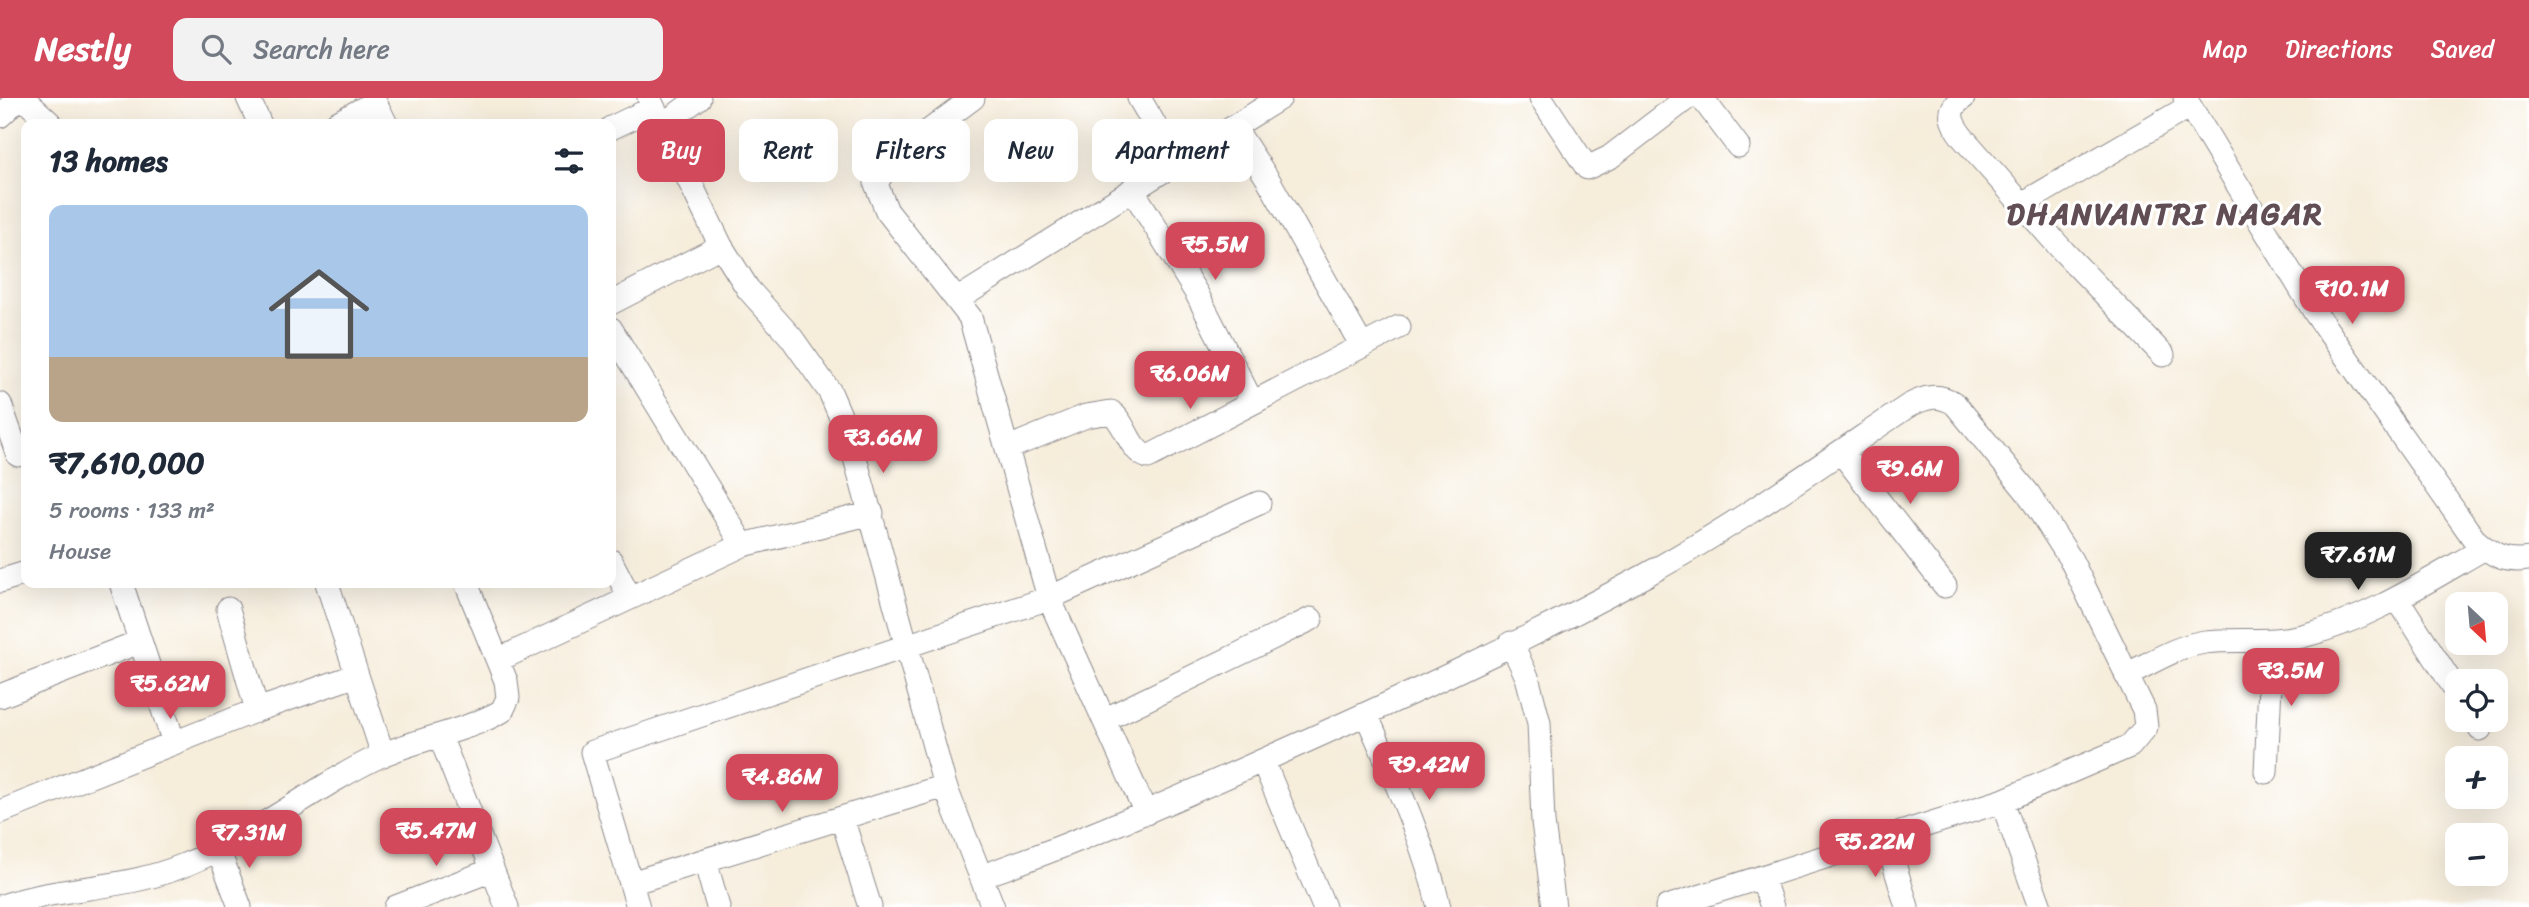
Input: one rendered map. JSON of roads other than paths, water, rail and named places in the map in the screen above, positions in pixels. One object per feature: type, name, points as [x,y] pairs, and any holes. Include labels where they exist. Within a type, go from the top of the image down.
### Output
[{"type":"street","points":[[0,116],[21,98],[45,119]]},
{"type":"street","points":[[248,98],[258,119]]},
{"type":"street","points":[[616,126],[655,110],[699,98]]},
{"type":"street","points":[[1139,98],[1151,119]]},
{"type":"street","points":[[1247,119],[1280,98]]},
{"type":"street","points":[[1541,98],[1587,167],[1610,157],[1687,98]]},
{"type":"street","points":[[1702,98],[1738,146]]},
{"type":"street","points":[[1963,98],[1954,104],[1951,113],[1953,125],[2022,204],[2163,355]]},
{"type":"street","points":[[343,119],[374,100],[384,119]]},
{"type":"street","points":[[963,100],[890,160],[876,184],[887,211],[970,317],[979,340],[1049,598],[1106,719],[1146,813]]},
{"type":"street","points":[[2022,204],[2188,102],[2316,314],[2474,538],[2492,555],[2512,561],[2529,559]]},
{"type":"street","points":[[655,110],[721,246],[748,289],[791,337],[830,392],[849,436],[946,786],[993,907]]},
{"type":"street","points":[[1253,156],[1362,346]]},
{"type":"street","points":[[958,299],[1144,182]]},
{"type":"street","points":[[1132,189],[1197,294],[1252,402]]},
{"type":"street","points":[[616,300],[721,246]]},
{"type":"street","points":[[1008,448],[1086,416],[1111,412],[1119,418],[1135,450],[1148,457],[1399,327]]},
{"type":"street","points":[[616,337],[743,545]]},
{"type":"street","points":[[982,876],[1053,851],[1146,813],[1366,714],[1511,643],[1646,574],[1925,397],[1943,396],[1955,404],[2028,494],[2071,560],[2144,710],[2146,727],[2130,746],[2003,801],[1667,907]]},
{"type":"street","points":[[0,404],[15,456]]},
{"type":"street","points":[[1841,452],[1945,586]]},
{"type":"street","points":[[638,907],[592,752],[1049,598],[1259,503]]},
{"type":"street","points":[[498,660],[629,596],[743,545],[872,513]]},
{"type":"street","points":[[2126,675],[2183,647],[2206,642],[2272,641],[2302,636],[2346,622],[2397,598],[2485,548]]},
{"type":"street","points":[[616,571],[629,596]]},
{"type":"street","points":[[0,581],[21,574]]},
{"type":"street","points":[[123,588],[174,743]]},
{"type":"street","points":[[329,588],[383,755]]},
{"type":"street","points":[[0,907],[66,899],[181,867],[218,849],[383,755],[502,711],[508,698],[506,681],[468,588]]},
{"type":"street","points":[[2397,598],[2445,673]]},
{"type":"street","points":[[228,609],[257,710]]},
{"type":"street","points":[[1106,719],[1311,619]]},
{"type":"street","points":[[2266,772],[2272,641]]},
{"type":"street","points":[[0,696],[139,642]]},
{"type":"street","points":[[1511,643],[1527,677],[1539,723],[1543,822],[1554,907]]},
{"type":"street","points":[[0,812],[257,710],[357,675]]},
{"type":"street","points":[[1366,714],[1417,829],[1428,859],[1439,907]]},
{"type":"street","points":[[440,736],[507,907]]},
{"type":"street","points":[[1263,761],[1324,907]]},
{"type":"street","points":[[631,883],[946,786]]},
{"type":"street","points":[[2003,801],[2040,907]]},
{"type":"street","points":[[842,818],[870,907]]},
{"type":"street","points":[[1886,837],[1907,907]]},
{"type":"street","points":[[218,849],[240,907]]},
{"type":"street","points":[[705,860],[718,907]]},
{"type":"street","points":[[396,907],[492,870]]},
{"type":"street","points":[[1762,877],[1772,907]]},
{"type":"district","name":"DHANVANTRI NAGAR","points":[[2165,214]]}]
